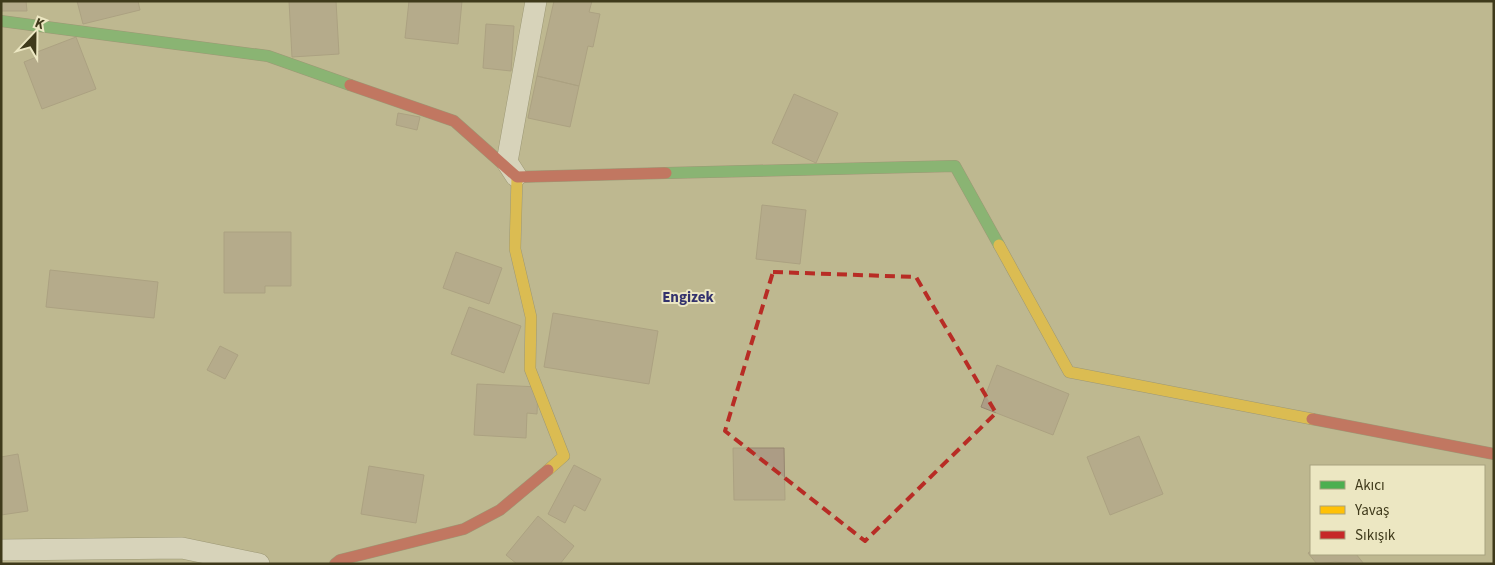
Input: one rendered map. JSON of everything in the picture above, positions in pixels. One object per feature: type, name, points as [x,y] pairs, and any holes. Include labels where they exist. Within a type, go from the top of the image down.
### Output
[{"type":"street","points":[[335,564],[340,560],[464,529],[500,510],[564,456],[530,369],[531,317],[515,249],[517,177],[507,162],[536,1]]},
{"type":"street","points":[[1,21],[268,56],[454,121],[517,177],[955,166],[1069,372],[1494,454]]},
{"type":"street","points":[[1,550],[182,548],[259,564]]},
{"type":"highlighted area","points":[[773,272],[916,277],[996,413],[865,541],[725,431]]},
{"type":"building","points":[[1,1],[26,1],[27,11],[1,11]]},
{"type":"building","points":[[77,1],[138,1],[140,10],[83,24]]},
{"type":"building","points":[[289,1],[336,1],[339,54],[292,57]]},
{"type":"building","points":[[409,1],[462,1],[458,44],[405,38]]},
{"type":"building","points":[[554,1],[592,1],[589,12],[600,14],[593,47],[588,46],[579,86],[537,76]]},
{"type":"building","points":[[486,24],[514,26],[511,71],[483,68]]},
{"type":"building","points":[[76,37],[96,89],[42,109],[24,62],[39,56],[37,52]]},
{"type":"building","points":[[537,76],[579,86],[570,127],[528,118]]},
{"type":"building","points":[[794,94],[838,113],[816,163],[772,143]]},
{"type":"building","points":[[398,113],[420,117],[417,130],[396,125]]},
{"type":"building","points":[[762,205],[806,210],[800,264],[756,259]]},
{"type":"building","points":[[224,232],[291,232],[291,286],[265,286],[265,293],[224,293]]},
{"type":"building","points":[[456,252],[502,268],[489,304],[443,288]]},
{"type":"building","points":[[50,270],[158,282],[154,318],[46,307]]},
{"type":"building","points":[[469,307],[521,326],[504,373],[451,354]]},
{"type":"building","points":[[553,313],[658,331],[649,384],[544,367]]},
{"type":"building","points":[[220,346],[238,355],[225,379],[207,370]]},
{"type":"building","points":[[997,365],[1069,394],[1053,435],[981,407]]},
{"type":"building","points":[[477,384],[538,387],[537,414],[527,413],[526,438],[474,435]]},
{"type":"building","points":[[1139,436],[1163,494],[1110,515],[1087,457]]},
{"type":"building","points":[[733,448],[784,448],[785,500],[734,500]]},
{"type":"building","points":[[18,454],[28,511],[1,515],[1,457]]},
{"type":"building","points":[[574,465],[601,479],[585,511],[574,505],[565,523],[548,514]]},
{"type":"building","points":[[369,466],[424,475],[416,523],[361,514]]},
{"type":"building","points":[[538,516],[574,546],[560,564],[517,564],[506,555]]},
{"type":"building","points":[[1310,552],[1310,555],[1357,555],[1364,564],[1335,562],[1317,564],[1308,553]]},
{"type":"traffic: fast","points":[[1,21],[268,56],[350,85]]},
{"type":"traffic: fast","points":[[666,173],[955,166],[999,245]]},
{"type":"traffic: slow","points":[[517,177],[515,249],[531,317],[530,369],[564,456],[548,470]]},
{"type":"traffic: slow","points":[[999,245],[1069,372],[1312,419]]},
{"type":"traffic: jam","points":[[350,85],[454,121],[517,177],[666,173]]},
{"type":"traffic: jam","points":[[1312,419],[1494,454]]},
{"type":"traffic: jam","points":[[335,564],[340,560],[464,529],[500,510],[548,470]]},
{"type":"district","name":"Engizek","points":[[688,297]]}]
